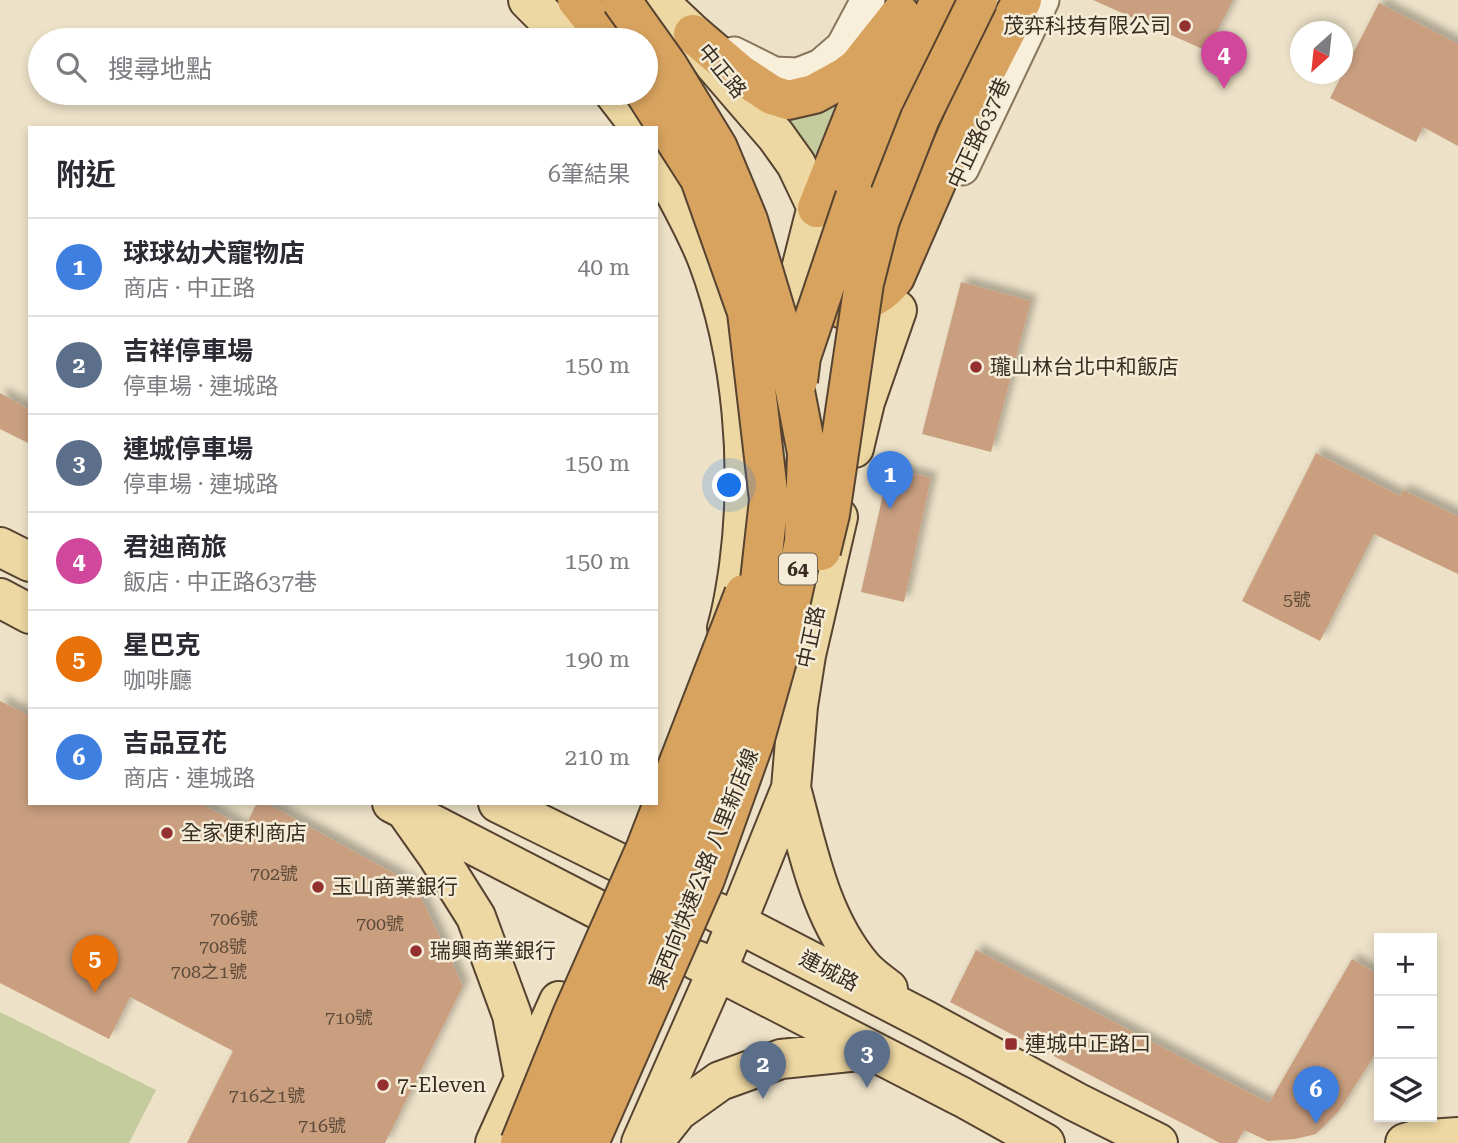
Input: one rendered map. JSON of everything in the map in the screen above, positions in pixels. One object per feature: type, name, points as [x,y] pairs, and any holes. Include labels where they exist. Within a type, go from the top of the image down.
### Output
[{"type":"highway","points":[[567,1143],[702,839],[749,713],[769,626],[801,357],[855,197],[895,97],[940,0]]},
{"type":"highway","points":[[605,1143],[778,723],[830,514],[862,295],[880,220],[920,118],[978,0]]},
{"type":"highway","points":[[843,309],[876,297],[887,289],[895,277],[979,84],[1022,0]]},
{"type":"highway","points":[[704,49],[772,95],[788,100],[814,94],[858,67],[891,5]]},
{"type":"highway","points":[[817,208],[864,90],[891,5]]},
{"type":"highway","name":"東西向快速公路 八里新店線","points":[[607,16],[622,28]]},
{"type":"highway","name":"東西向快速公路 八里新店線","points":[[589,1143],[705,879],[754,742],[781,646],[804,542],[807,453],[787,350],[743,208],[718,148],[668,66],[658,58]]},
{"type":"highway","name":"東西向快速公路 八里新店線","points":[[551,1143],[677,862],[722,752],[753,643],[769,500],[747,312],[700,179],[653,105]]},
{"type":"highway","points":[[897,310],[927,205]]},
{"type":"highway","points":[[520,1143],[572,1015],[645,850],[785,488]]},
{"type":"highway","points":[[702,839],[722,808],[751,730],[779,630],[830,514]]},
{"type":"main road","points":[[528,0],[556,28]]},
{"type":"main road","name":"中正路","points":[[641,1143],[718,971],[791,788],[798,706],[806,655],[865,402],[817,208],[796,164],[704,49],[657,0]]},
{"type":"main road","points":[[607,16],[642,28]]},
{"type":"main road","points":[[658,33],[704,49]]},
{"type":"main road","points":[[658,82],[687,132],[729,224],[743,273],[751,288],[780,307],[826,311],[843,309]]},
{"type":"main road","points":[[623,105],[639,126]]},
{"type":"main road","points":[[658,146],[729,224]]},
{"type":"main road","points":[[495,1143],[524,1078],[615,918],[635,870],[680,799],[710,700],[719,652],[733,610],[743,536],[744,456],[738,377],[708,260],[658,160]]},
{"type":"main road","points":[[744,456],[791,309],[817,208]]},
{"type":"main road","points":[[865,402],[897,310]]},
{"type":"main road","points":[[0,547],[28,561]]},
{"type":"main road","points":[[0,598],[28,613]]},
{"type":"main road","points":[[658,766],[719,652]]},
{"type":"main road","points":[[791,788],[817,886],[836,929],[864,969],[925,1020]]},
{"type":"main road","name":"連城路","points":[[513,805],[1158,1143]]},
{"type":"main road","points":[[635,870],[644,805]]},
{"type":"main road","points":[[399,806],[1045,1143]]},
{"type":"main road","points":[[399,806],[437,855],[476,917],[512,1015],[524,1078]]},
{"type":"main road","points":[[673,1072],[661,1006],[682,953]]},
{"type":"main road","points":[[653,1143],[678,1111],[720,1081],[781,1059],[869,1050]]},
{"type":"main road","points":[[1405,1143],[1458,1137]]},
{"type":"street","name":"中正路637巷","points":[[897,310],[1042,0]]},
{"type":"street","points":[[682,953],[702,905]]},
{"type":"green space","points":[[832,101],[837,109],[836,115],[813,161],[784,125],[787,113]]},
{"type":"green space","points":[[0,1012],[156,1090],[129,1143],[0,1143]]},
{"type":"building","name":"茂弈科技有限公司","points":[[1093,0],[1233,0],[1207,51]]},
{"type":"building","points":[[1379,3],[1458,44],[1458,146],[1423,127],[1416,142],[1330,98],[1337,84],[1353,84],[1353,53]]},
{"type":"building","name":"瓏山林台北中和飯店","points":[[961,282],[1031,301],[991,452],[922,434]]},
{"type":"building","points":[[0,393],[28,409],[28,443],[0,429]]},
{"type":"building","points":[[1316,453],[1400,496],[1403,490],[1458,516],[1458,574],[1374,534],[1320,641],[1242,601]]},
{"type":"building","points":[[889,468],[931,478],[904,602],[861,592]]},
{"type":"building","points":[[0,701],[28,715],[28,805],[203,805],[245,827],[256,805],[270,805],[415,885],[463,986],[385,1143],[187,1143],[233,1051],[130,997],[109,1039],[0,983]]},
{"type":"building","points":[[976,950],[1269,1103],[1352,959],[1374,972],[1374,1056],[1339,1111],[1316,1134],[1268,1141],[1244,1130],[1237,1143],[1220,1143],[950,1002]]},
{"type":"place","name":"茂弈科技有限公司","points":[[1185,26]]},
{"type":"place","name":"君迪商旅","points":[[1224,89]]},
{"type":"place","name":"瓏山林台北中和飯店","points":[[976,367]]},
{"type":"place","name":"球球幼犬寵物店","points":[[890,509]]},
{"type":"place","name":"全家便利商店","points":[[167,833]]},
{"type":"place","name":"玉山商業銀行","points":[[318,887]]},
{"type":"place","name":"瑞興商業銀行","points":[[416,951]]},
{"type":"place","name":"星巴克","points":[[95,993]]},
{"type":"place","name":"連城中正路口","points":[[1011,1044]]},
{"type":"place","name":"7-Eleven","points":[[383,1085]]},
{"type":"place","name":"連城停車場","points":[[867,1088]]},
{"type":"place","name":"吉祥停車場","points":[[763,1099]]},
{"type":"place","name":"吉品豆花","points":[[1316,1124]]}]
